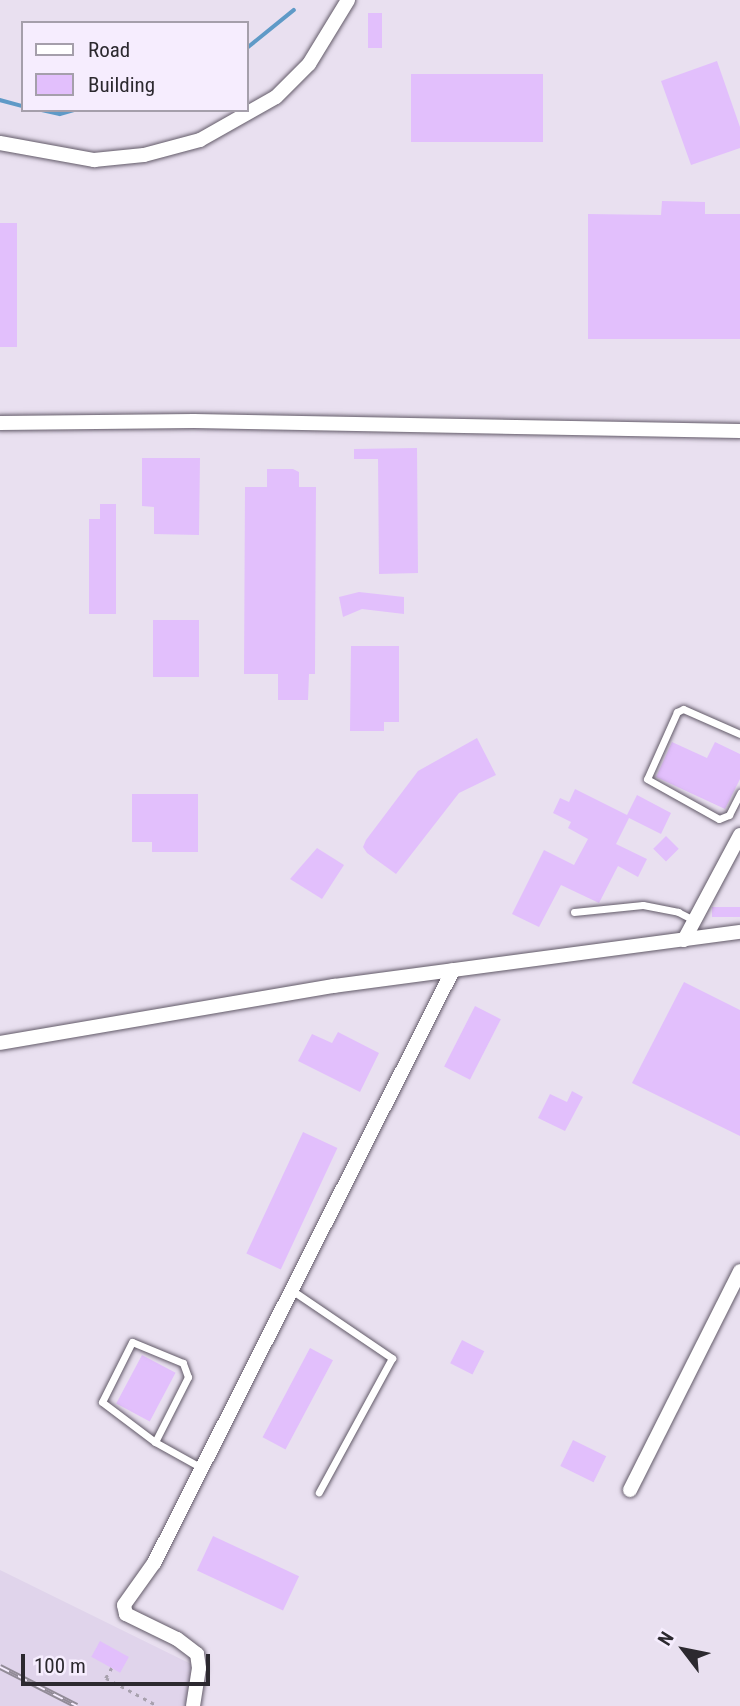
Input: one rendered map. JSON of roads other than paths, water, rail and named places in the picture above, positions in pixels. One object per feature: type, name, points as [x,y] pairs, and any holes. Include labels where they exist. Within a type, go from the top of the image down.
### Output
[{"type":"street","points":[[0,143],[94,160],[144,155],[200,140],[276,97],[309,64],[348,0]]},
{"type":"street","points":[[0,423],[194,421],[740,431]]},
{"type":"street","points":[[684,940],[697,922],[740,835]]},
{"type":"street","points":[[0,1043],[453,970],[740,932]]},
{"type":"street","points":[[193,1706],[199,1668],[197,1654],[122,1610],[148,1573],[200,1467],[293,1291],[453,970]]},
{"type":"street","points":[[630,1490],[740,1271]]},
{"type":"lane","points":[[740,734],[683,709],[677,712],[647,779],[719,819],[729,816],[740,793]]},
{"type":"lane","points":[[574,912],[643,905],[678,912],[697,922]]},
{"type":"lane","points":[[293,1291],[392,1358],[319,1492]]},
{"type":"lane","points":[[155,1442],[188,1377],[183,1363],[132,1342],[102,1402],[155,1442],[200,1467]]},
{"type":"waterway","points":[[248,47],[294,10]]},
{"type":"waterway","points":[[0,100],[21,105]]},
{"type":"waterway","points":[[51,112],[67,112]]},
{"type":"railway","points":[[0,1667],[77,1706]]}]
